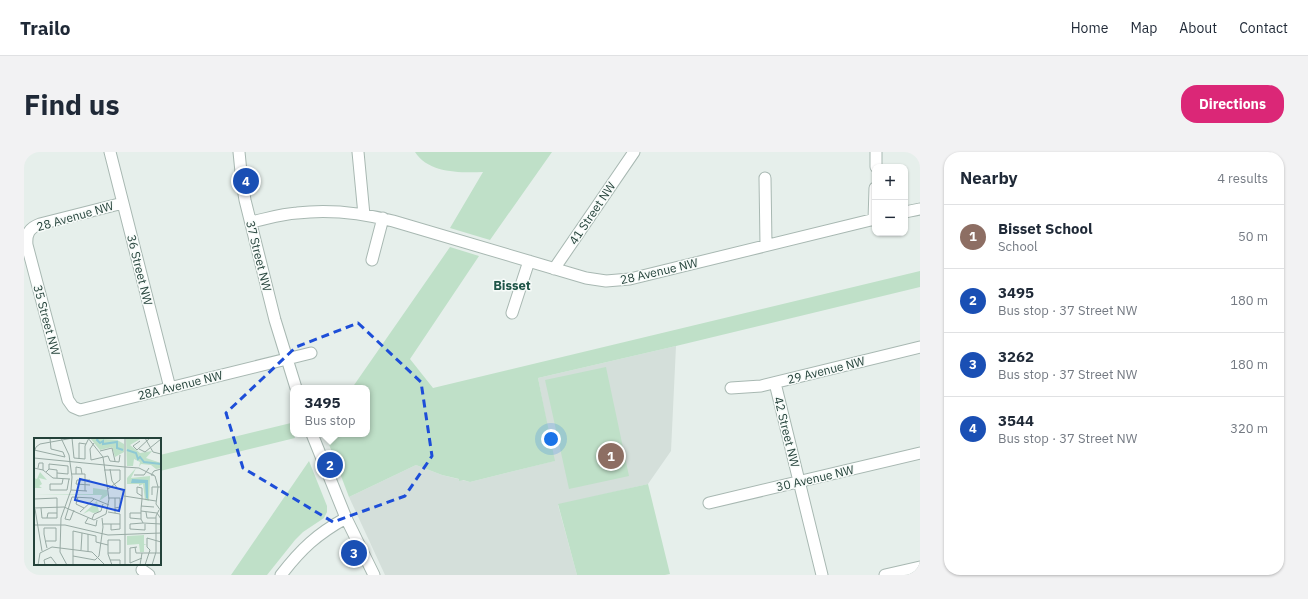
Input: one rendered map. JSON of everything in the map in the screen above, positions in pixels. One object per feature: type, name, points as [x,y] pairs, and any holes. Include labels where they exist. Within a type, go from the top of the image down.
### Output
[{"type":"street","name":"36 Street NW","points":[[110,152],[170,388]]},
{"type":"street","name":"37 Street NW","points":[[239,152],[242,182],[251,222],[275,320],[295,385]]},
{"type":"street","points":[[358,152],[364,215]]},
{"type":"street","points":[[876,152],[876,164]]},
{"type":"street","name":"41 Street NW","points":[[554,269],[632,155],[640,164]]},
{"type":"street","points":[[765,178],[766,245]]},
{"type":"street","name":"28 Avenue NW","points":[[29,231],[40,224],[123,203]]},
{"type":"street","points":[[908,211],[920,209]]},
{"type":"street","name":"28 Avenue NW","points":[[251,222],[297,213],[325,211],[383,218],[554,269],[592,279],[621,281],[872,220]]},
{"type":"street","points":[[372,260],[383,218]]},
{"type":"street","name":"35 Street NW","points":[[29,231],[27,245],[68,400],[73,407]]},
{"type":"street","points":[[512,313],[529,261]]},
{"type":"street","name":"29 Avenue NW","points":[[731,388],[757,387],[920,347]]},
{"type":"street","points":[[287,358],[311,353]]},
{"type":"street","name":"28A Avenue NW","points":[[73,407],[80,410],[287,358]]},
{"type":"street","name":"42 Street NW","points":[[775,383],[822,575]]},
{"type":"street","points":[[313,437],[346,518],[374,575]]},
{"type":"street","name":"30 Avenue NW","points":[[709,504],[920,453]]},
{"type":"street","points":[[281,575],[313,539],[328,528],[346,518]]},
{"type":"street","points":[[886,575],[920,567]]},
{"type":"highlighted area","points":[[358,323],[421,382],[432,456],[405,496],[333,522],[243,468],[226,413],[296,347]]},
{"type":"shaded area","points":[[676,346],[671,451],[648,484],[558,505],[577,575],[385,575],[349,497],[416,465],[442,475],[470,482],[554,461],[538,378]]},
{"type":"green space","points":[[415,152],[552,152],[490,240],[450,228],[483,172],[455,172],[436,168],[421,159]]},
{"type":"green space","points":[[450,247],[479,256],[410,359],[433,388],[920,271],[920,287],[538,378],[555,461],[470,482],[463,480],[459,481],[459,479],[442,475],[416,465],[349,497],[326,437],[370,437],[370,385],[354,385]]},
{"type":"green space","points":[[606,367],[629,476],[569,489],[545,380]]},
{"type":"green space","points":[[290,423],[290,437],[295,438],[161,471],[161,455]]},
{"type":"green space","points":[[309,461],[327,506],[327,512],[324,518],[303,532],[295,540],[267,575],[231,575]]},
{"type":"green space","points":[[648,484],[670,574],[577,575],[558,504]]},
{"type":"place","name":"3544","points":[[246,181]]},
{"type":"place","name":"Bisset School","points":[[611,456]]},
{"type":"place","name":"3495","points":[[330,465]]},
{"type":"place","name":"3262","points":[[354,553]]},
{"type":"district","name":"Bisset","points":[[512,285]]}]
